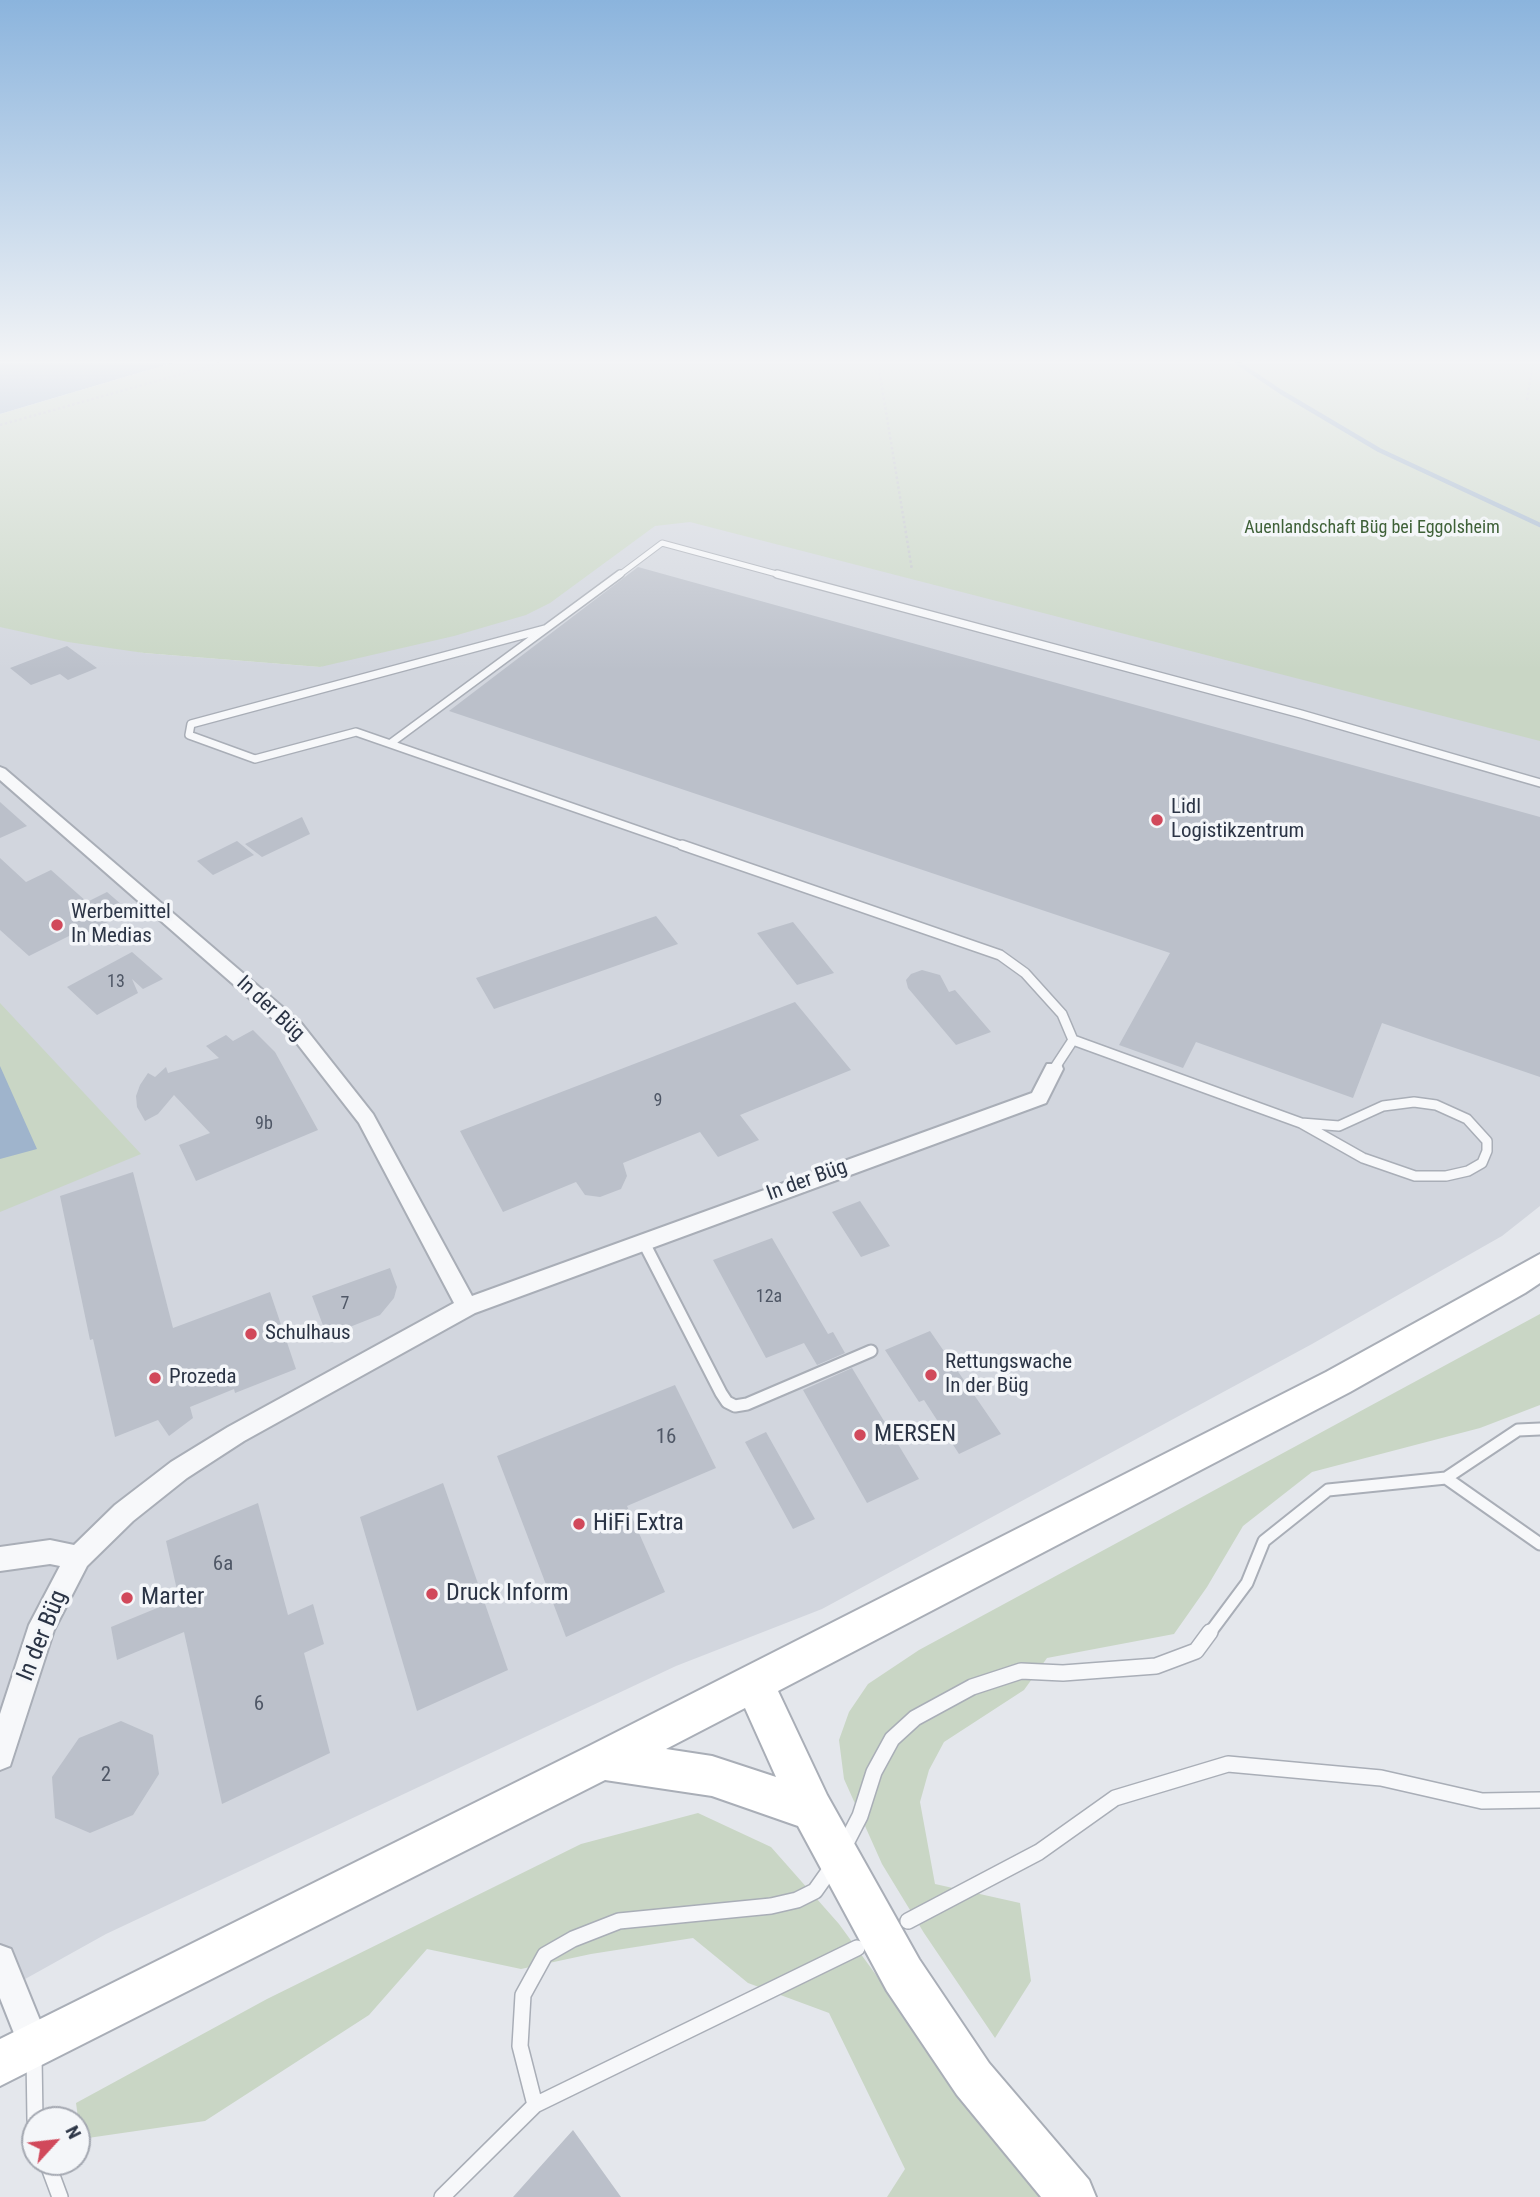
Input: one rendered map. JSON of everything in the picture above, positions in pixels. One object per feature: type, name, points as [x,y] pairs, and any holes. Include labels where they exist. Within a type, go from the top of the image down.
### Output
[{"type":"main road","points":[[17,2054],[603,1760],[1338,1382],[1540,1267]]},
{"type":"main road","points":[[754,1683],[812,1810],[903,1975],[973,2079],[1072,2197]]},
{"type":"main road","points":[[603,1760],[712,1776],[812,1810]]},
{"type":"street","name":"In der Büg","points":[[0,772],[295,1028],[366,1119],[467,1307]]},
{"type":"street","name":"In der Büg","points":[[0,1756],[42,1625],[78,1558],[124,1513],[179,1470],[260,1420],[467,1307],[1039,1098],[1054,1069]]},
{"type":"street","points":[[0,1559],[50,1552],[78,1558]]},
{"type":"street","points":[[0,1959],[17,2054]]},
{"type":"lane","points":[[391,743],[662,543],[1301,713],[1540,783]]},
{"type":"lane","points":[[545,629],[191,724],[189,735],[255,759],[356,732],[391,743],[1000,955],[1043,990],[1062,1014],[1073,1040],[1301,1123],[1363,1158],[1415,1177],[1446,1177],[1468,1171],[1482,1163],[1488,1151],[1487,1141],[1482,1133],[1467,1119],[1436,1105],[1414,1102],[1383,1105],[1339,1126],[1301,1123]]},
{"type":"lane","points":[[1054,1069],[1073,1040]]},
{"type":"lane","points":[[643,1241],[721,1393],[727,1402],[735,1406],[747,1404],[871,1351]]},
{"type":"lane","points":[[535,2105],[520,2046],[523,1995],[545,1955],[573,1939],[619,1921],[771,1906],[797,1900],[816,1891],[838,1859],[860,1816],[874,1772],[892,1738],[915,1718],[972,1687],[1021,1671],[1063,1673],[1156,1666],[1195,1651],[1247,1583],[1264,1541],[1328,1490],[1446,1478],[1518,1430],[1540,1429]]},
{"type":"lane","points":[[1446,1478],[1540,1544]]},
{"type":"lane","points":[[908,1921],[1039,1852],[1115,1798],[1228,1765],[1381,1778],[1482,1801],[1540,1800]]},
{"type":"lane","points":[[442,2197],[535,2105],[857,1948]]},
{"type":"lane","points":[[17,2054],[32,2106]]},
{"type":"lane","points":[[52,2176],[60,2197]]},
{"type":"path","points":[[895,466],[912,570]]},
{"type":"shaded area","points":[[684,518],[1540,739],[1540,1206],[1502,1236],[1312,1344],[822,1609],[676,1666],[106,1934],[0,1993],[0,622],[144,653],[320,667],[650,522]]},
{"type":"green space","name":"Auenlandschaft Büg bei Eggolsheim","points":[[0,466],[1540,466],[1540,741],[690,522],[655,526],[550,603],[526,615],[454,636],[320,667],[144,653],[68,642],[0,627]]},
{"type":"green space","points":[[0,1003],[141,1154],[0,1212]]},
{"type":"green space","points":[[1540,1314],[1540,1405],[1480,1428],[1312,1472],[1243,1526],[1207,1587],[1174,1634],[1047,1658],[1024,1690],[944,1742],[929,1770],[920,1802],[935,1884],[1020,1903],[1031,1981],[995,2038],[924,1933],[882,1864],[844,1779],[839,1740],[849,1712],[868,1684],[919,1650]]},
{"type":"green space","points":[[698,1813],[771,1847],[839,1924],[991,2133],[1049,2197],[887,2197],[905,2169],[829,2013],[748,1983],[693,1938],[591,1954],[521,1969],[427,1949],[369,2015],[205,2121],[91,2138],[91,2106],[76,2106],[76,2103],[267,1999],[581,1844]]},
{"type":"water","points":[[0,1066],[37,1149],[0,1159]]},
{"type":"building","name":"Lidl Logistikzentrum","points":[[638,567],[1540,817],[1540,1077],[1382,1023],[1353,1098],[1196,1042],[1183,1068],[1119,1045],[1170,953],[449,711]]},
{"type":"building","points":[[67,646],[97,668],[68,680],[60,674],[31,685],[10,668]]},
{"type":"building","points":[[0,802],[27,826],[0,838]]},
{"type":"building","points":[[302,817],[310,834],[262,857],[245,844]]},
{"type":"building","points":[[237,841],[254,855],[213,875],[197,861]]},
{"type":"building","points":[[0,858],[26,882],[51,870],[87,902],[107,892],[129,911],[77,938],[73,934],[29,956],[0,930]]},
{"type":"building","points":[[656,916],[678,944],[494,1009],[476,978]]},
{"type":"building","points":[[793,922],[834,973],[797,985],[757,933]]},
{"type":"building","points":[[132,952],[163,979],[143,989],[132,979],[138,993],[97,1015],[67,987]]},
{"type":"building","points":[[922,970],[940,975],[949,992],[955,990],[991,1032],[956,1045],[908,988],[906,980],[911,974]]},
{"type":"building","points":[[795,1002],[851,1070],[740,1115],[759,1140],[718,1157],[700,1132],[623,1163],[627,1176],[621,1189],[600,1197],[585,1195],[576,1182],[503,1212],[460,1131]]},
{"type":"building","points":[[253,1030],[275,1052],[318,1130],[196,1181],[179,1145],[210,1133],[174,1095],[158,1114],[145,1121],[137,1107],[136,1096],[140,1085],[148,1073],[155,1077],[166,1067],[168,1073],[219,1058],[206,1046],[226,1035],[233,1041]]},
{"type":"building","points":[[133,1172],[173,1328],[270,1292],[296,1369],[190,1407],[193,1418],[169,1436],[158,1420],[115,1437],[93,1339],[90,1340],[60,1196]]},
{"type":"building","points":[[860,1201],[890,1246],[861,1257],[832,1212]]},
{"type":"building","points":[[772,1238],[828,1334],[833,1332],[845,1353],[817,1365],[804,1343],[766,1358],[713,1260]]},
{"type":"building","points":[[390,1268],[397,1287],[394,1298],[380,1315],[327,1336],[312,1296]]},
{"type":"building","name":"Rettungswache In der Büg","points":[[930,1331],[1001,1434],[959,1454],[924,1400],[919,1402],[885,1350]]},
{"type":"building","name":"MERSEN","points":[[852,1368],[919,1479],[867,1503],[803,1390]]},
{"type":"building","name":"HiFi Extra","points":[[675,1385],[716,1468],[627,1506],[665,1592],[566,1637],[497,1456]]},
{"type":"building","points":[[766,1432],[815,1519],[793,1529],[745,1442]]},
{"type":"building","name":"Druck Inform","points":[[443,1483],[508,1670],[417,1711],[360,1517]]},
{"type":"building","points":[[258,1503],[288,1615],[313,1604],[324,1644],[304,1653],[330,1753],[222,1804],[184,1632],[117,1660],[111,1627],[179,1599],[166,1541]]},
{"type":"building","points":[[121,1721],[153,1735],[159,1774],[133,1815],[90,1833],[55,1818],[52,1777],[79,1738]]},
{"type":"building","points":[[573,2130],[621,2197],[513,2197]]},
{"type":"waterway","points":[[1412,466],[1540,525]]},
{"type":"place","name":"Lidl Logistikzentrum","points":[[1157,820]]},
{"type":"place","name":"Werbemittel In Medias","points":[[57,925]]},
{"type":"place","name":"Schulhaus","points":[[251,1334]]},
{"type":"place","name":"Rettungswache In der Büg","points":[[931,1375]]},
{"type":"place","name":"Prozeda","points":[[155,1378]]},
{"type":"place","name":"MERSEN","points":[[860,1435]]},
{"type":"place","name":"HiFi Extra","points":[[579,1524]]},
{"type":"place","name":"Druck Inform","points":[[432,1594]]},
{"type":"place","name":"Marter","points":[[127,1598]]}]
